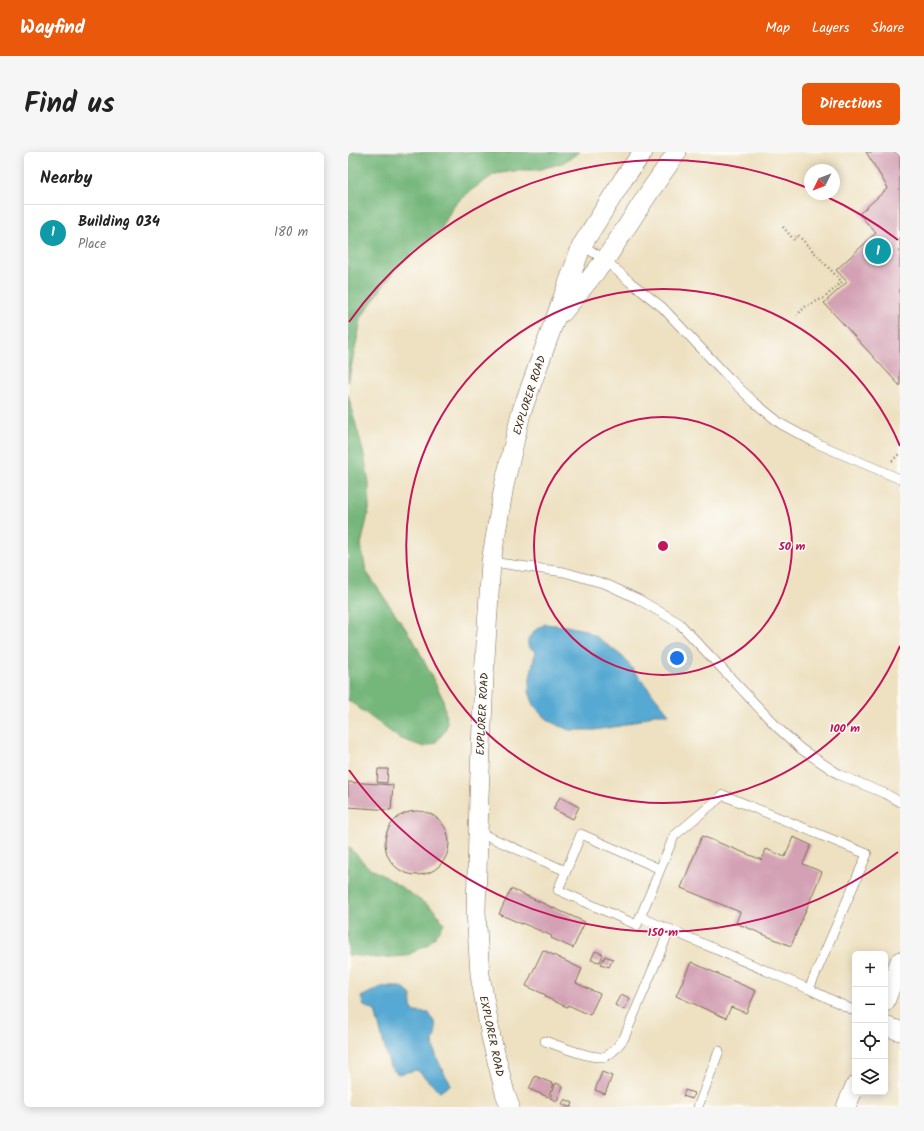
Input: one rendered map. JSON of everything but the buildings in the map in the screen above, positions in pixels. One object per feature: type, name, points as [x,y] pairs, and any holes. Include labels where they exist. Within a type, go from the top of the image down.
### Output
[{"type":"street","name":"EXPLORER ROAD","points":[[510,1107],[491,1037],[480,975],[476,911],[484,676],[491,562],[504,486],[521,413],[582,245],[624,178],[643,152]]},
{"type":"street","name":"EXPLORER ROAD","points":[[552,326],[605,260],[677,152]]},
{"type":"street","points":[[888,994],[900,961]]},
{"type":"street","points":[[888,1027],[900,1031]]},
{"type":"street","points":[[846,1107],[852,1093]]},
{"type":"lane","points":[[582,245],[605,260],[662,307],[730,379],[754,402],[781,424],[816,443],[900,479]]},
{"type":"lane","points":[[491,562],[564,572],[606,584],[638,599],[679,623],[778,728],[801,749],[840,775],[886,794],[900,802]]},
{"type":"lane","points":[[660,869],[581,834],[558,890],[637,925],[674,836],[723,795],[867,854],[810,989]]},
{"type":"lane","points":[[478,832],[566,871]]},
{"type":"lane","points":[[640,917],[810,989],[852,1010]]},
{"type":"lane","points":[[544,1041],[582,1054],[596,1057],[605,1057],[612,1052],[624,1038],[670,929]]},
{"type":"lane","points":[[698,1107],[719,1052]]},
{"type":"path","points":[[783,227],[794,240],[798,235],[842,282],[824,298],[806,306],[797,315]]},
{"type":"path","points":[[889,464],[900,453]]},
{"type":"green space","points":[[348,152],[580,152],[562,163],[537,170],[520,170],[495,174],[470,191],[453,206],[442,228],[396,268],[362,316],[348,382]]},
{"type":"green space","points":[[348,395],[364,455],[369,483],[369,510],[361,545],[366,571],[414,641],[443,699],[447,722],[445,731],[435,743],[424,747],[399,738],[348,700]]},
{"type":"green space","points":[[348,846],[367,866],[433,909],[444,923],[437,935],[427,945],[406,956],[377,958],[348,955]]},
{"type":"water","points":[[545,624],[585,630],[598,638],[623,657],[669,714],[654,714],[620,726],[595,730],[569,730],[553,723],[542,715],[534,705],[529,692],[530,678],[536,652],[528,646],[528,639],[534,631]]},
{"type":"water","points":[[381,987],[402,987],[411,995],[411,1007],[415,1012],[429,1013],[436,1028],[433,1043],[435,1052],[451,1084],[440,1092],[417,1070],[398,1074],[390,1067],[375,1011],[364,1006],[361,997]]},
{"type":"place","name":"Building 034","points":[[878,251]]}]
